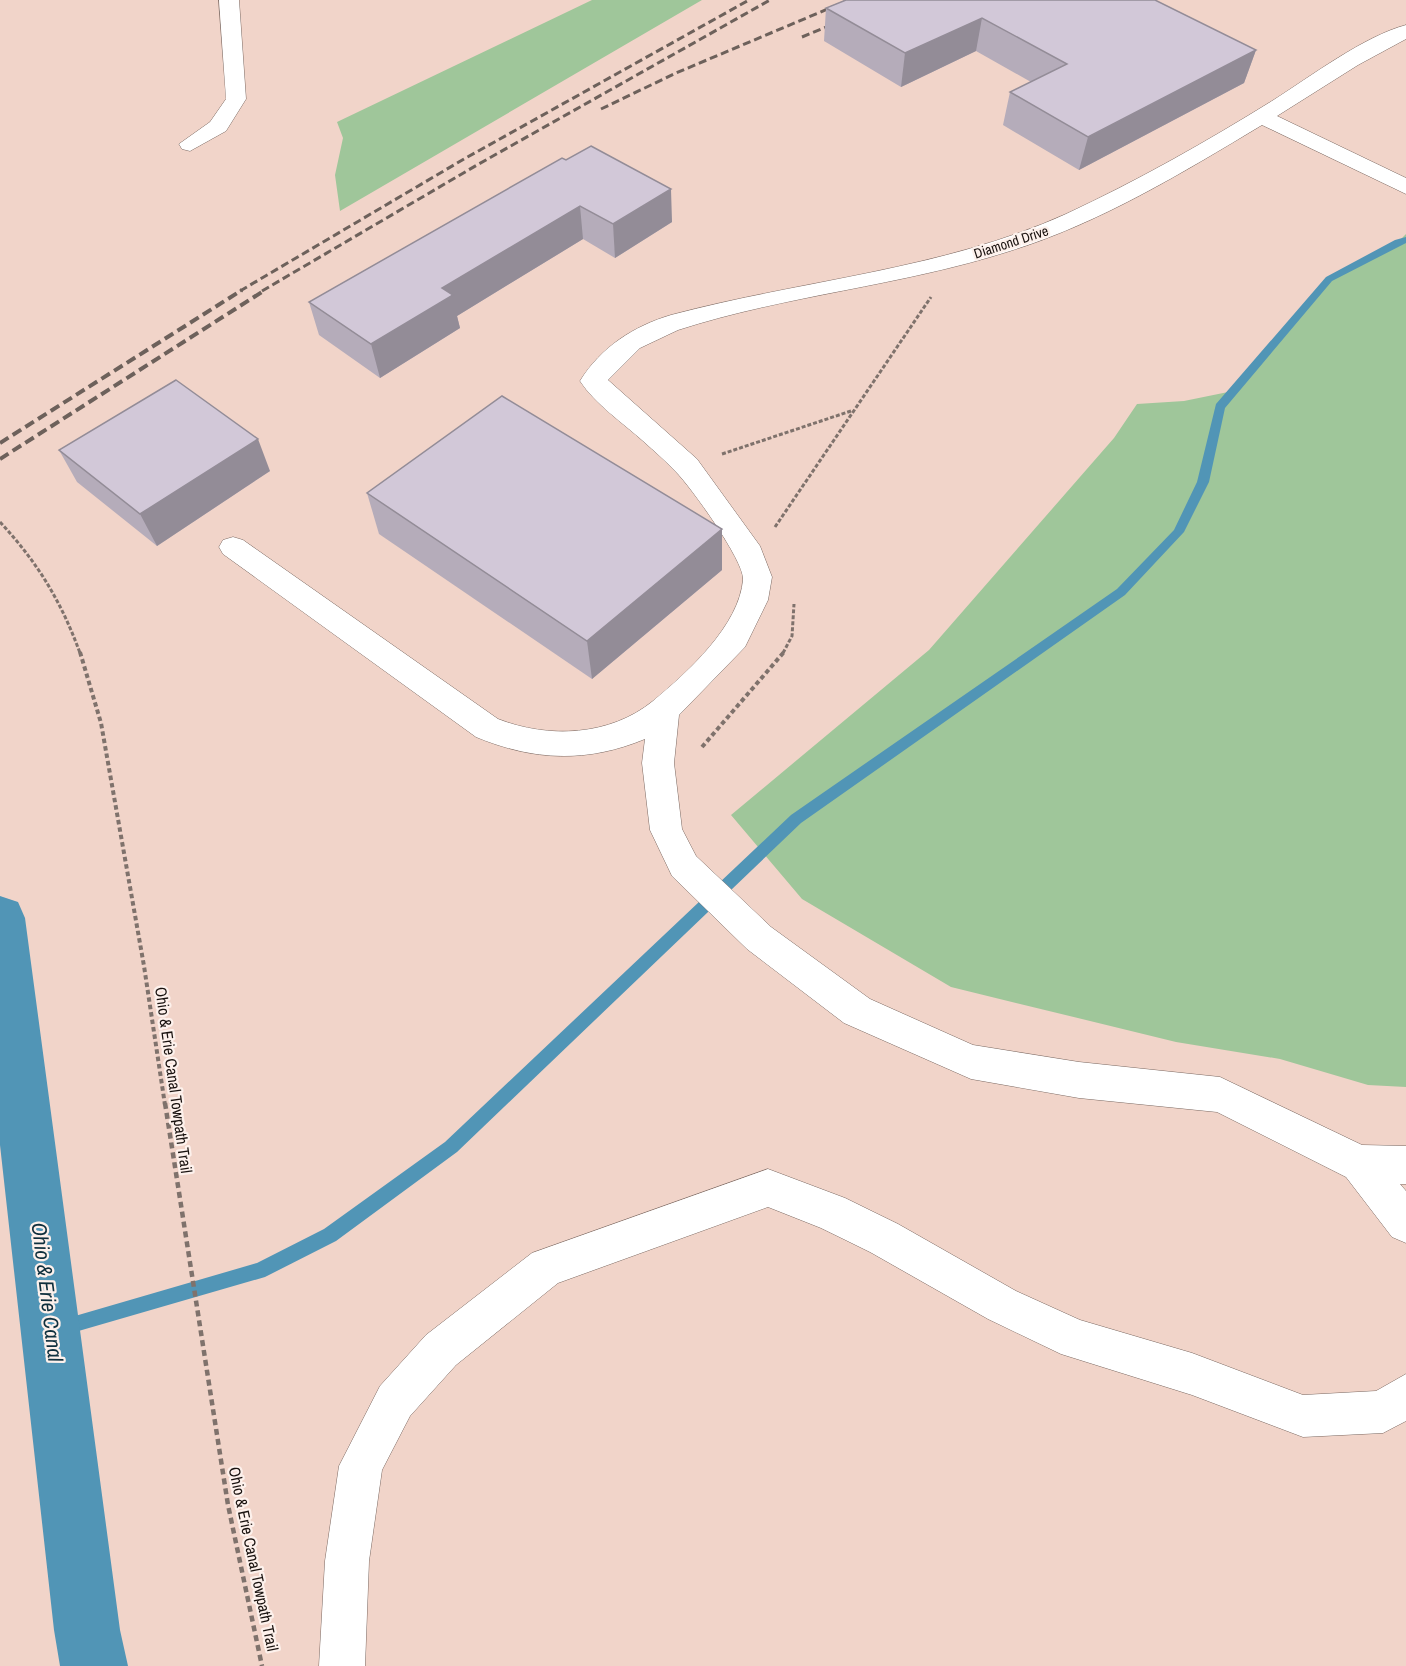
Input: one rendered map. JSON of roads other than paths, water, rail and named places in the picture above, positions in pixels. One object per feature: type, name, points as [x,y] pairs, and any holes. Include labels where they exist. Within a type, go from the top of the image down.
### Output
[{"type":"street","points":[[190,144],[218,126],[236,99],[229,0]]},
{"type":"street","name":"Diamond Drive","points":[[664,710],[734,639],[753,600],[758,577],[750,553],[687,466],[593,381],[629,344],[673,323],[788,294],[951,260],[1043,232],[1086,214],[1261,116],[1353,58],[1406,31]]},
{"type":"street","points":[[1261,116],[1406,187]]},
{"type":"street","points":[[233,547],[446,701],[487,728],[514,740],[574,745],[620,736],[638,729],[664,710]]},
{"type":"street","points":[[664,710],[658,763],[666,830],[684,866],[741,923],[857,1011],[971,1062],[1079,1080],[1220,1095],[1360,1164],[1406,1165]]},
{"type":"street","points":[[1360,1164],[1406,1223]]},
{"type":"street","points":[[342,1666],[347,1561],[361,1466],[395,1401],[441,1350],[546,1267],[768,1188],[831,1212],[884,1238],[1002,1305],[1076,1339],[1192,1374],[1303,1416],[1383,1412],[1406,1395]]},
{"type":"waterway","points":[[51,1331],[259,1271],[330,1235],[451,1147],[796,819],[1121,592],[1178,532],[1203,482],[1220,407],[1329,279],[1398,242],[1406,240]]},
{"type":"waterway","name":"Ohio & Erie Canal","points":[[0,918],[87,1630],[94,1666]]},
{"type":"railway","points":[[240,291],[464,159],[749,0]]},
{"type":"railway","points":[[262,291],[477,165],[770,0]]},
{"type":"railway","points":[[601,109],[676,73],[849,0]]},
{"type":"railway","points":[[802,37],[841,21]]},
{"type":"railway","points":[[0,443],[242,290]]},
{"type":"railway","points":[[0,459],[265,290]]}]
